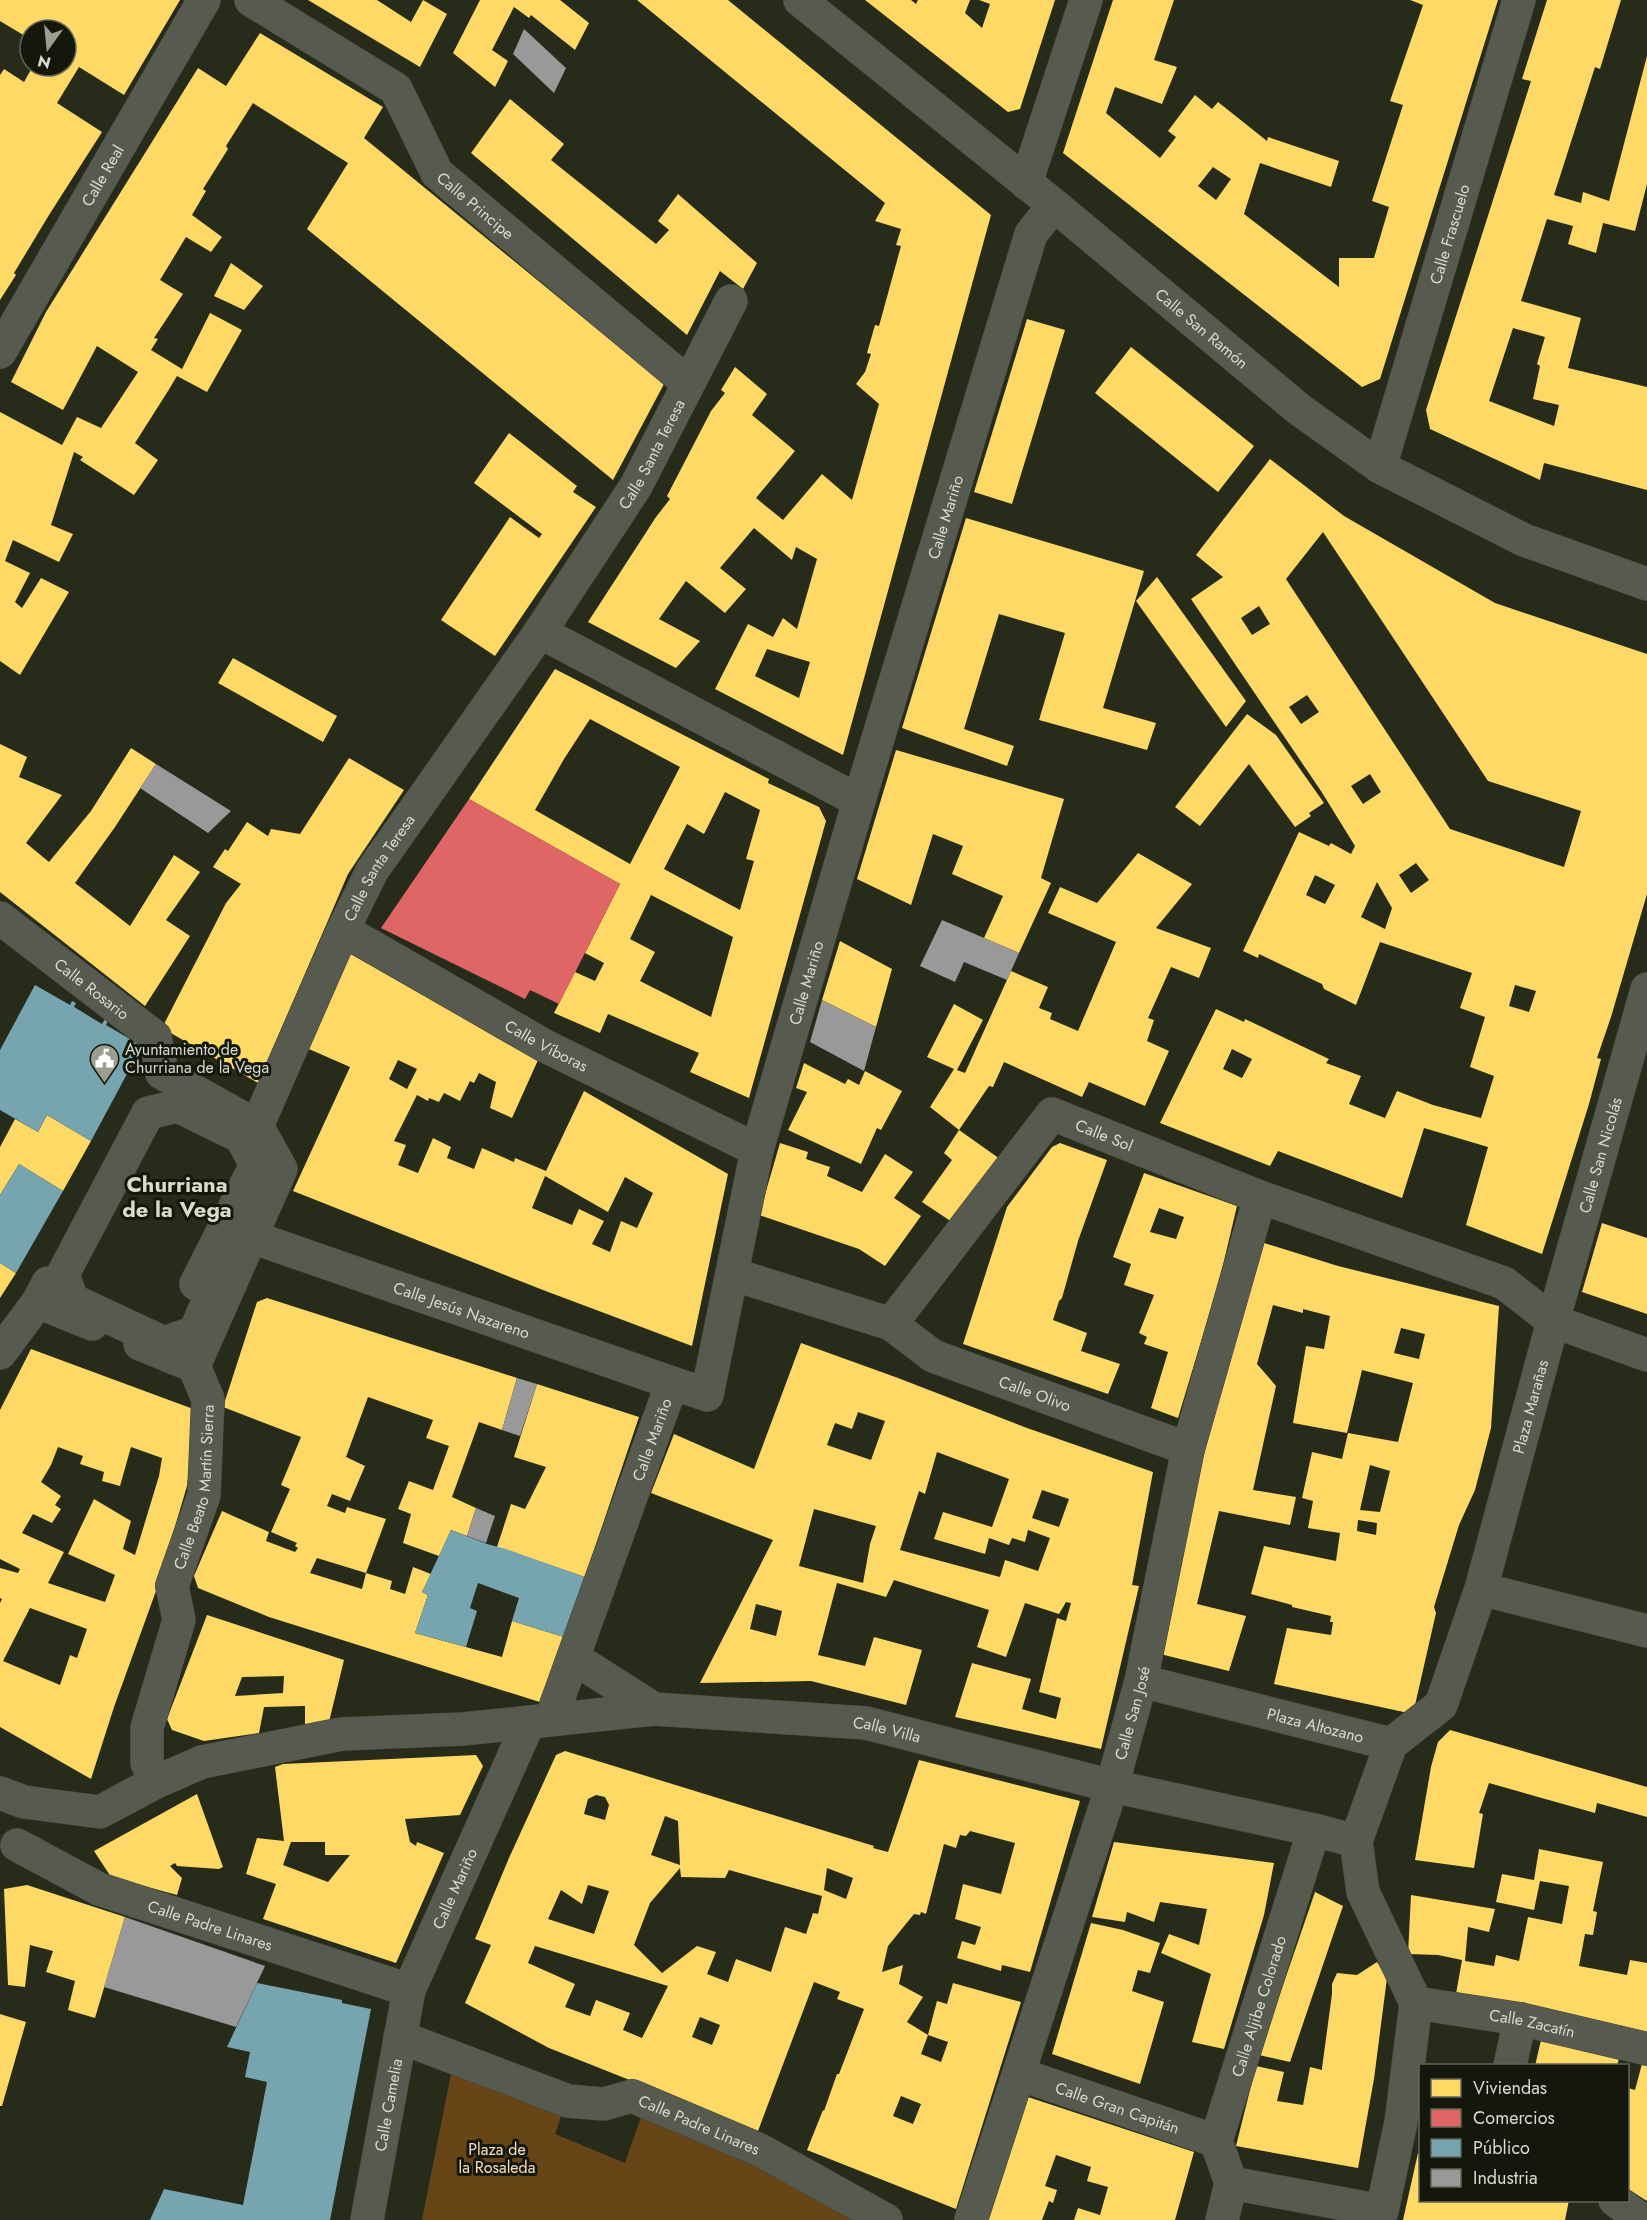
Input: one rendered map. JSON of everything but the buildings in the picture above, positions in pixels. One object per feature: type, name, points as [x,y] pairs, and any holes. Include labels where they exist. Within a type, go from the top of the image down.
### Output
[{"type":"street","name":"Calle Real","points":[[0,352],[204,0]]},
{"type":"street","name":"Calle Principe","points":[[251,0],[396,89],[437,173],[688,383]]},
{"type":"street","name":"Calle San Ramón","points":[[800,0],[1054,205],[1300,410],[1380,467],[1524,540],[1647,584]]},
{"type":"street","points":[[1026,183],[1086,0]]},
{"type":"street","name":"Calle Frascuelo","points":[[1380,467],[1519,0]]},
{"type":"street","name":"Calle Mariño","points":[[409,1990],[540,1720],[574,1658],[672,1383],[707,1395],[757,1150],[859,801],[1031,234],[1054,205]]},
{"type":"street","name":"Calle Santa Teresa","points":[[257,1126],[343,930],[372,871],[540,632],[636,486],[731,301]]},
{"type":"street","points":[[540,632],[859,801]]},
{"type":"street","name":"Calle Rosario","points":[[0,918],[155,1037],[162,1073]]},
{"type":"street","name":"Calle Víboras","points":[[343,930],[547,1047],[757,1150]]},
{"type":"street","name":"Calle San Nicolás","points":[[1553,1321],[1647,989]]},
{"type":"street","points":[[0,1353],[38,1302],[162,1073],[257,1126],[281,1169],[194,1366],[38,1302]]},
{"type":"street","points":[[178,1106],[241,1137],[256,1165],[196,1284],[212,1292],[195,1332],[164,1343],[72,1300],[63,1274],[148,1113],[178,1106]]},
{"type":"street","name":"Calle Sol","points":[[891,1324],[1052,1114],[1260,1197],[1504,1283],[1553,1321]]},
{"type":"street","name":"Calle San José","points":[[971,2220],[1112,1785],[1141,1681],[1188,1449],[1260,1197]]},
{"type":"street","name":"Calle Jesús Nazareno","points":[[252,1237],[672,1383]]},
{"type":"street","points":[[732,1274],[891,1324]]},
{"type":"street","points":[[1553,1321],[1647,1355]]},
{"type":"street","name":"Plaza Marañas","points":[[1391,1744],[1441,1706],[1481,1589],[1553,1321]]},
{"type":"street","name":"Calle Olivo","points":[[891,1324],[933,1356],[1188,1449]]},
{"type":"street","name":"Calle Beato Martín Sierra","points":[[156,1782],[147,1763],[147,1728],[179,1620],[172,1586],[204,1495],[208,1399],[194,1366]]},
{"type":"street","points":[[1481,1589],[1647,1631]]},
{"type":"street","name":"Calle Villa","points":[[574,1658],[654,1709]]},
{"type":"street","name":"Plaza Altozano","points":[[1141,1681],[1391,1744]]},
{"type":"street","name":"Calle Villa","points":[[540,1720],[654,1709],[866,1723],[1112,1785]]},
{"type":"street","points":[[8,1846],[12,1797],[100,1812],[156,1782],[202,1762],[342,1734],[463,1729],[540,1720]]},
{"type":"street","points":[[1231,2182],[1382,2211],[1411,2124],[1416,2003],[1364,1892],[1356,1841],[1391,1744]]},
{"type":"street","points":[[1112,1785],[1356,1841]]},
{"type":"street","name":"Calle Aljibe Colorado","points":[[1216,2141],[1314,1830]]},
{"type":"street","name":"Calle Padre Linares","points":[[8,1846],[99,1889],[409,1990]]},
{"type":"street","name":"Calle Camelia","points":[[367,2220],[409,1990]]},
{"type":"street","name":"Calle Zacatín","points":[[1416,2003],[1520,2019],[1647,2049]]},
{"type":"street","points":[[1510,2064],[1520,2019]]},
{"type":"street","name":"Calle Padre Linares","points":[[400,2037],[568,2101],[604,2104],[632,2096],[760,2150],[886,2220]]},
{"type":"street","name":"Calle Gran Capitán","points":[[1019,2074],[1216,2141]]},
{"type":"street","points":[[1216,2141],[1231,2182],[1222,2220]]},
{"type":"street","points":[[1618,2202],[1642,2220]]},
{"type":"green space","name":"Plaza de la Rosaleda","points":[[452,2069],[562,2114],[555,2134],[625,2163],[643,2111],[780,2174],[853,2220],[422,2220]]},
{"type":"place","name":"Ayuntamiento de Churriana de la Vega","points":[[104,1084]]},
{"type":"district","name":"Churriana de la Vega","points":[[177,1196]]}]
